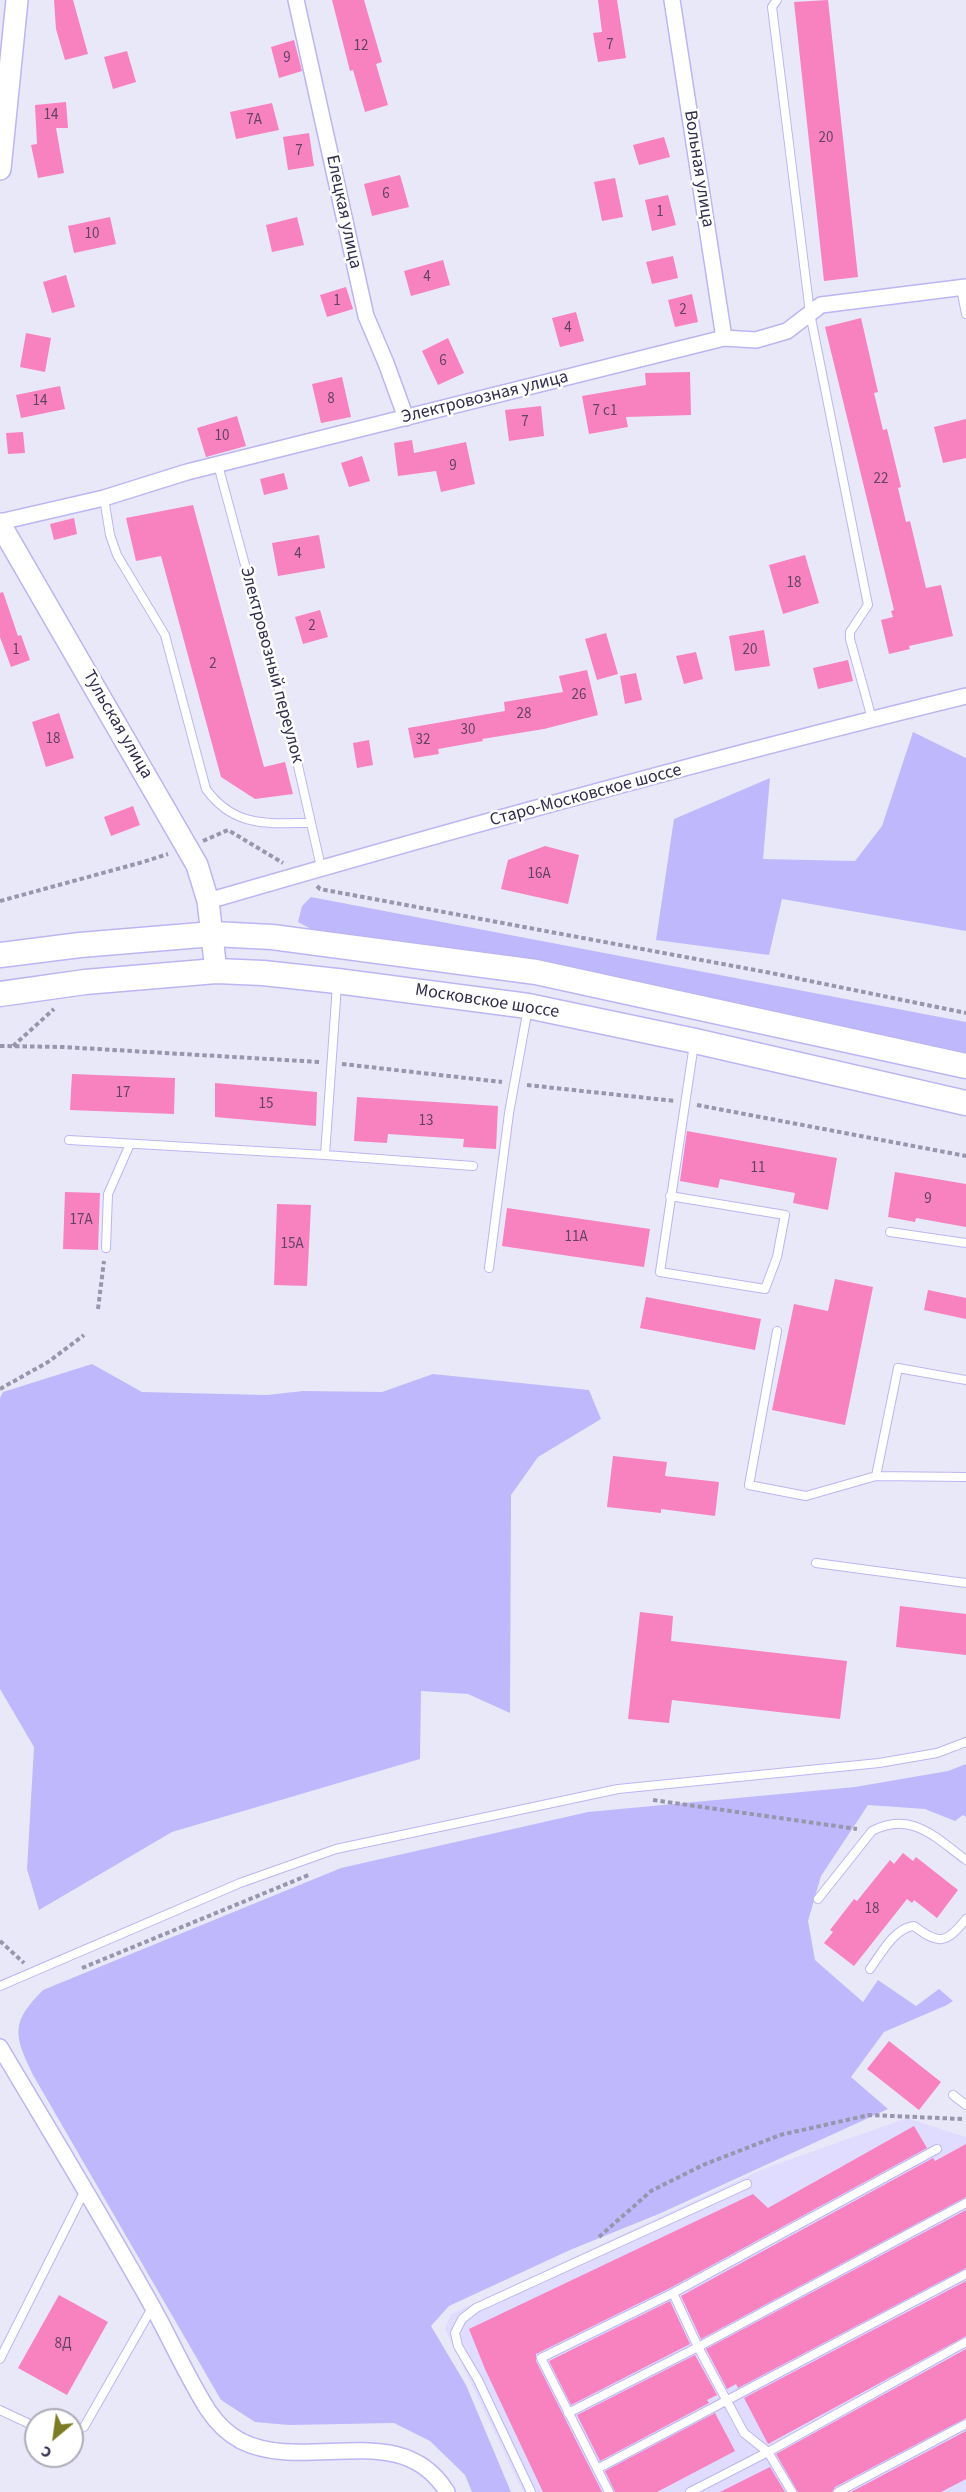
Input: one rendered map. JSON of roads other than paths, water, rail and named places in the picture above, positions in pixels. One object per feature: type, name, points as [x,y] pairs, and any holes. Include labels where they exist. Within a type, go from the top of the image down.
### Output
[{"type":"main road","points":[[0,169],[16,0]]},
{"type":"main road","name":"Тульская улица","points":[[0,523],[197,865],[208,901],[216,971]]},
{"type":"main road","name":"Московское шоссе","points":[[0,955],[80,945],[213,934],[272,937],[536,972],[966,1066]]},
{"type":"main road","name":"Московское шоссе","points":[[0,994],[85,982],[216,971],[337,981],[528,1006],[966,1103]]},
{"type":"street","name":"Елецкая улица","points":[[296,0],[366,316],[387,363],[406,418]]},
{"type":"street","name":"Вольная улица","points":[[672,0],[724,338]]},
{"type":"street","name":"Электровозная улица","points":[[0,523],[104,498],[218,465],[724,338],[756,340],[788,331],[821,305],[964,287]]},
{"type":"street","name":"Старо-Московское шоссе","points":[[208,901],[321,867],[872,719],[966,696]]},
{"type":"street","points":[[0,2047],[86,2190],[219,2425],[240,2440],[261,2448],[284,2452],[386,2451],[409,2458],[429,2469],[447,2492]]},
{"type":"lane","points":[[777,0],[772,7],[810,314],[868,605],[850,632],[850,639],[872,719]]},
{"type":"lane","points":[[964,287],[966,314]]},
{"type":"lane","name":"Электровозный переулок","points":[[218,465],[291,735],[321,867]]},
{"type":"lane","points":[[104,498],[110,535],[117,555],[165,635],[206,789],[224,808],[243,819],[274,823],[311,823]]},
{"type":"lane","points":[[325,1155],[337,981]]},
{"type":"lane","points":[[489,1268],[509,1113],[528,1006]]},
{"type":"lane","points":[[670,1196],[785,1215],[777,1257],[765,1288],[660,1272],[670,1196],[694,1041]]},
{"type":"lane","points":[[69,1140],[473,1166]]},
{"type":"lane","points":[[106,1248],[108,1194],[130,1144]]},
{"type":"lane","points":[[890,1232],[966,1243]]},
{"type":"lane","points":[[777,1331],[749,1485],[806,1496],[876,1476],[966,1477]]},
{"type":"lane","points":[[876,1476],[898,1368],[966,1380]]},
{"type":"lane","points":[[816,1563],[966,1583]]},
{"type":"lane","points":[[0,1986],[240,1883],[336,1849],[618,1789],[879,1763],[937,1753],[966,1742]]},
{"type":"lane","points":[[818,1899],[872,1831],[883,1826],[907,1824],[918,1826],[966,1860]]},
{"type":"lane","points":[[870,1969],[898,1932],[906,1927],[914,1926],[930,1938],[942,1940],[954,1935],[966,1919]]},
{"type":"lane","points":[[953,2095],[966,2105]]},
{"type":"lane","points":[[609,2492],[541,2358],[673,2294],[937,2149]]},
{"type":"lane","points":[[531,2492],[478,2380],[458,2346],[455,2333],[462,2319],[476,2308],[747,2184]]},
{"type":"lane","points":[[0,2359],[86,2190]]},
{"type":"lane","points":[[568,2413],[698,2347],[966,2203]]},
{"type":"lane","points":[[597,2469],[966,2274]]},
{"type":"lane","points":[[673,2294],[698,2347],[744,2433],[768,2452],[792,2492]]},
{"type":"lane","points":[[84,2427],[153,2307]]},
{"type":"lane","points":[[690,2492],[768,2452],[966,2342]]},
{"type":"lane","points":[[0,2410],[24,2421]]},
{"type":"lane","points":[[838,2492],[966,2424]]}]
